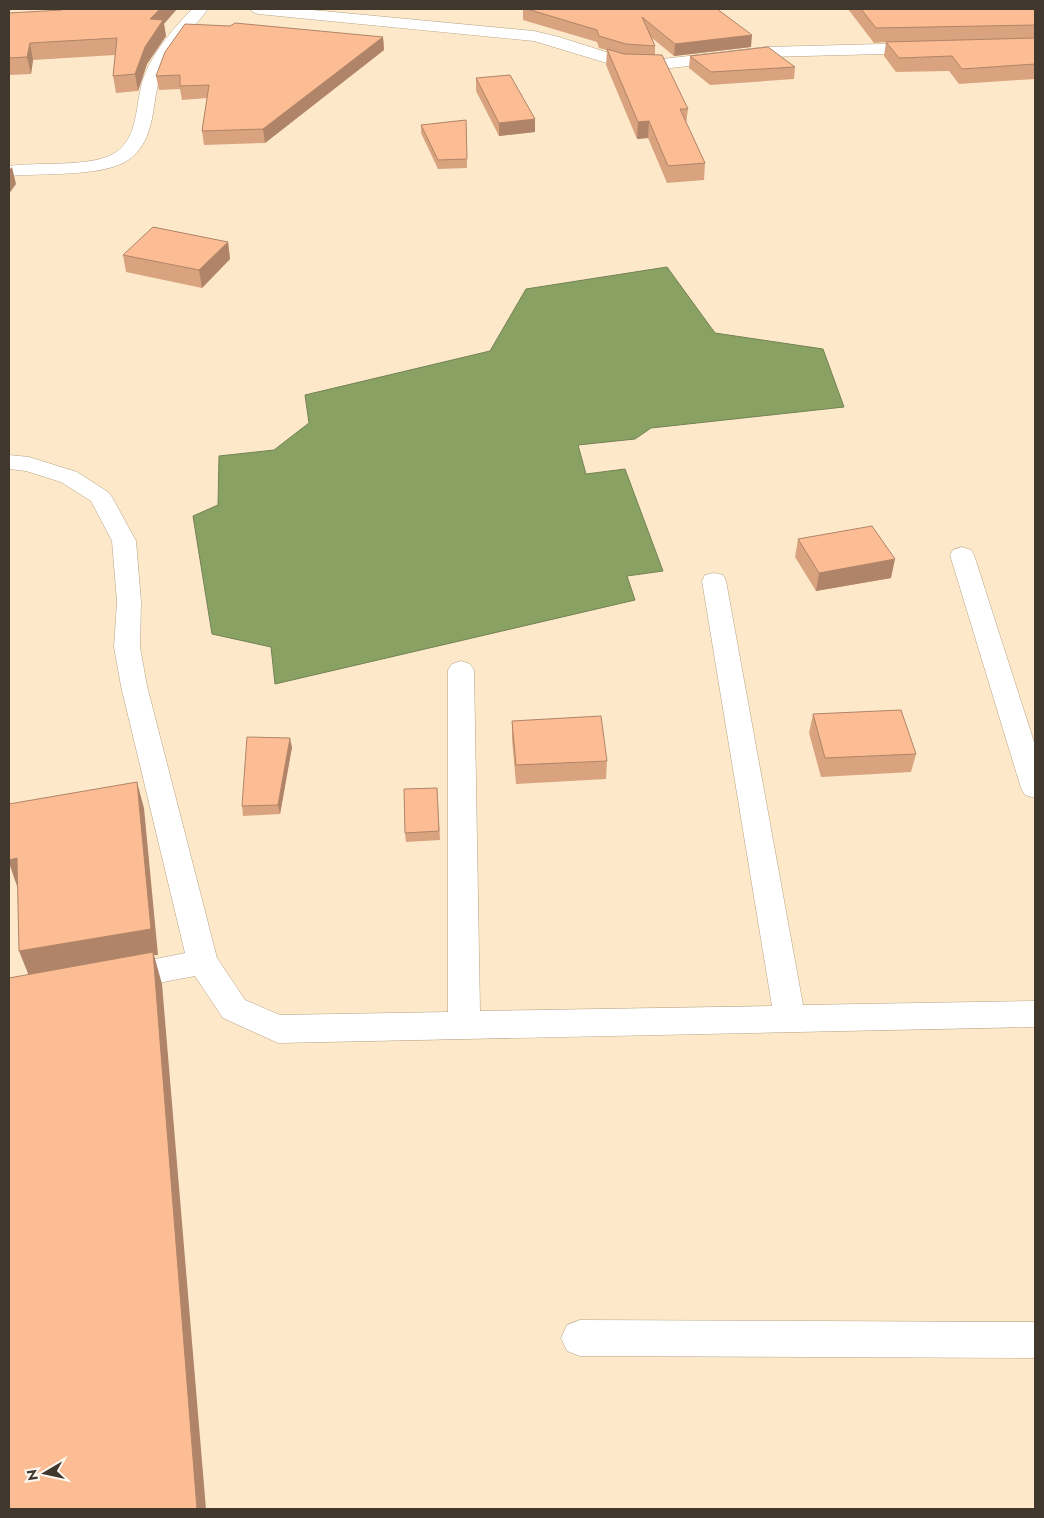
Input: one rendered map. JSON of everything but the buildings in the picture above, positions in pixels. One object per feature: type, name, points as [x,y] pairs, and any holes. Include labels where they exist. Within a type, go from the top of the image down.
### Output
[{"type":"street","points":[[9,171],[98,164],[119,159],[134,147],[153,75],[170,42],[200,9]]},
{"type":"street","points":[[258,9],[330,12],[534,36],[553,40],[623,63],[654,65],[766,52],[935,48]]},
{"type":"street","points":[[9,462],[29,464],[69,478],[100,497],[124,541],[129,602],[127,647],[134,686],[203,962],[234,1009],[278,1029],[1035,1014]]},
{"type":"street","points":[[962,555],[1035,788]]},
{"type":"street","points":[[714,581],[790,1019]]},
{"type":"street","points":[[461,670],[464,1025]]},
{"type":"street","points":[[93,982],[203,962]]},
{"type":"street","points":[[580,1338],[1035,1340]]},
{"type":"shaded area","points":[[667,267],[715,333],[823,349],[844,407],[651,428],[635,439],[578,445],[586,474],[625,469],[663,571],[627,576],[635,600],[275,684],[271,647],[212,634],[193,516],[218,505],[219,456],[274,450],[309,423],[305,395],[490,351],[526,289]]}]
